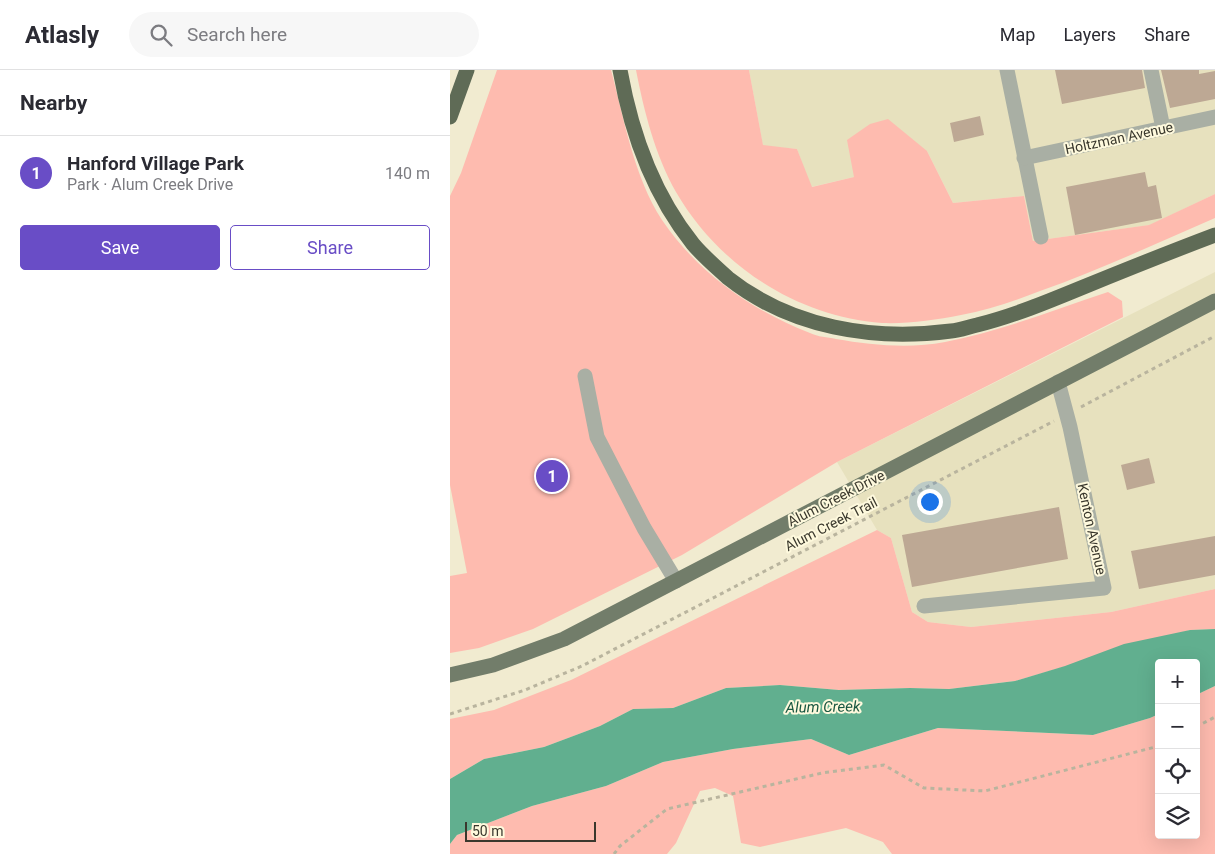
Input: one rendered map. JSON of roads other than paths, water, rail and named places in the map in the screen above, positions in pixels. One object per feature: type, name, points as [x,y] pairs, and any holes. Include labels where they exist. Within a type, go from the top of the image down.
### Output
[{"type":"highway","points":[[450,117],[467,70]]},
{"type":"highway","points":[[620,70],[634,128],[653,180],[693,245],[714,266],[744,290],[783,312],[826,327],[871,334],[952,331],[997,320],[1041,304],[1215,235]]},
{"type":"main road","name":"Alum Creek Drive","points":[[450,675],[493,665],[564,639],[1215,301]]},
{"type":"street","points":[[1007,70],[1041,237]]},
{"type":"street","points":[[1151,70],[1163,128]]},
{"type":"street","name":"Holtzman Avenue","points":[[1024,158],[1215,117]]},
{"type":"street","points":[[585,376],[597,437],[644,528],[676,581]]},
{"type":"street","name":"Kenton Avenue","points":[[924,606],[1104,588],[1067,414],[1058,382]]},
{"type":"water","name":"Alum Creek","points":[[1215,629],[1215,686],[1200,693],[1200,659],[1155,659],[1155,716],[1093,735],[938,728],[849,755],[811,739],[733,749],[663,762],[606,786],[532,806],[457,835],[450,844],[450,779],[484,759],[544,747],[600,726],[633,709],[673,708],[726,688],[780,685],[839,690],[949,689],[1015,681],[1065,666],[1124,644],[1190,630]]},
{"type":"place","name":"Hanford Village Park","points":[[552,476]]}]
